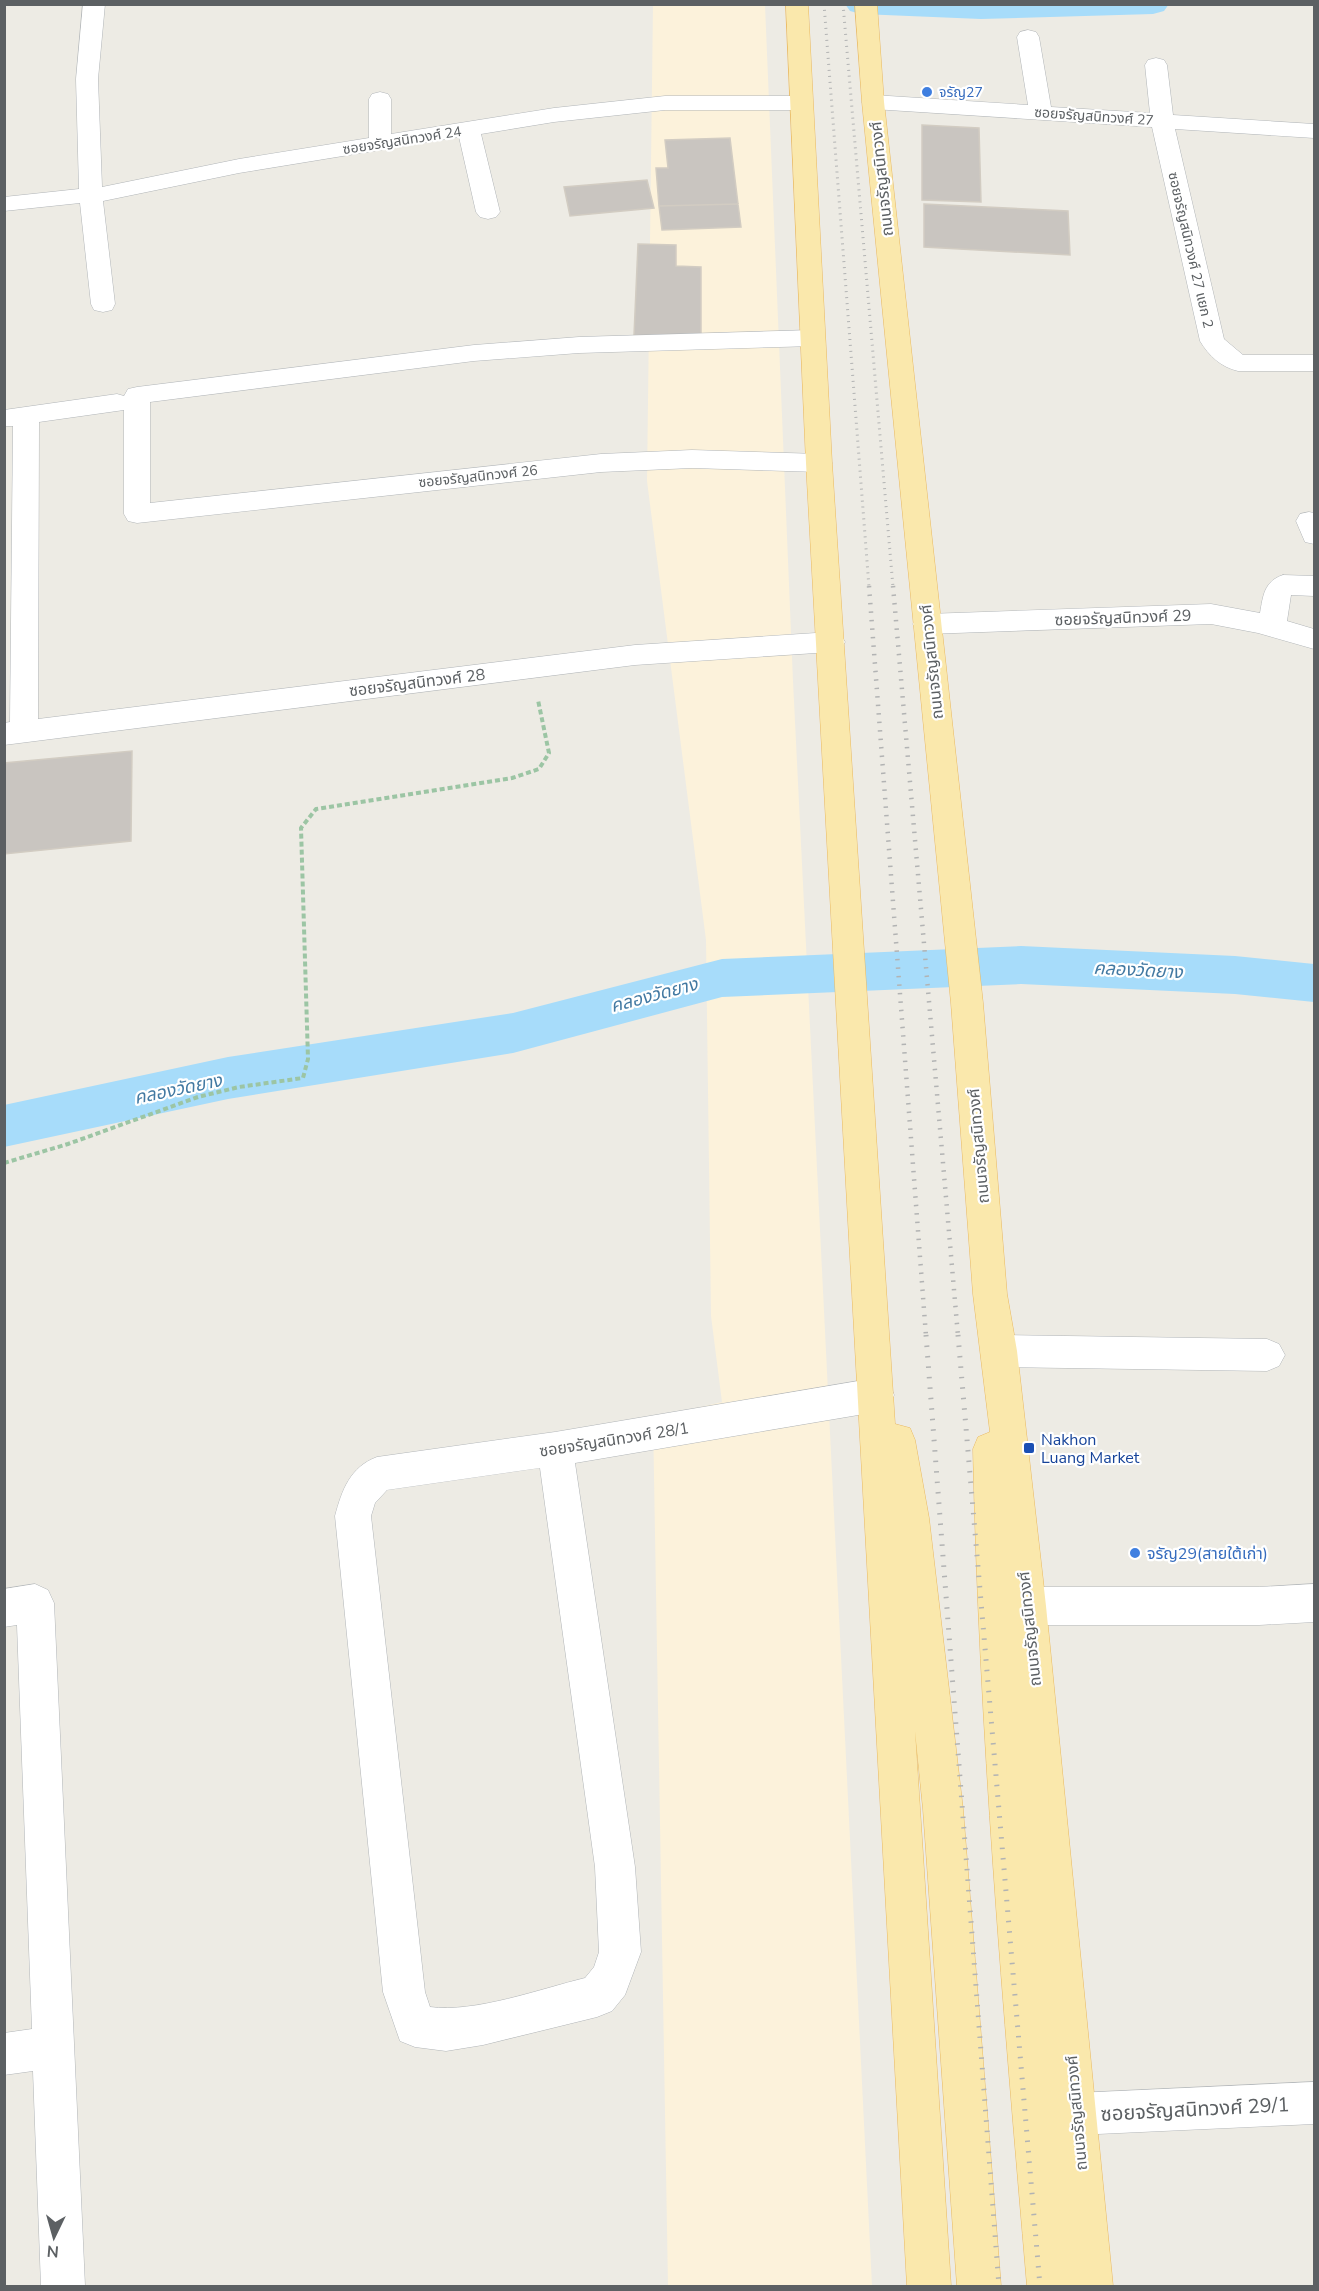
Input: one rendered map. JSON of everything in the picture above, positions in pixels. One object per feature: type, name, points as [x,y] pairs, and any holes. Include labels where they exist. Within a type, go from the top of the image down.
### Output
[{"type":"main road","points":[[798,10],[819,463],[929,2286]]},
{"type":"main road","name":"ถนนจรัญสนิทวงศ์","points":[[866,10],[873,102],[966,1003],[990,1294],[999,1351],[1027,1606],[1091,2286]]},
{"type":"main road","points":[[990,1294],[992,1514],[1006,1809],[1049,2286]]},
{"type":"main road","points":[[870,1296],[911,1518],[927,1644],[943,1809],[979,2286]]},
{"type":"street","points":[[94,4],[87,79],[91,195],[103,304]]},
{"type":"street","points":[[1028,37],[1041,113]]},
{"type":"street","name":"ซอยจรัญสนิทวงศ์ 27 แยก 2","points":[[1156,65],[1162,121],[1212,341],[1220,351],[1238,363],[1314,363]]},
{"type":"street","points":[[380,99],[380,143]]},
{"type":"street","name":"ซอยจรัญสนิทวงศ์ 27","points":[[873,102],[1314,131]]},
{"type":"street","name":"ซอยจรัญสนิทวงศ์ 24","points":[[4,204],[91,195],[239,166],[554,115],[665,103],[801,103]]},
{"type":"street","points":[[468,129],[488,212]]},
{"type":"street","name":"ซอยจรัญสนิทวงศ์ 26","points":[[813,338],[579,345],[484,352],[137,395],[137,514],[601,463],[703,459],[819,463]]},
{"type":"street","points":[[14,732],[15,416],[117,403]]},
{"type":"street","points":[[1314,586],[1283,585],[1278,591],[1273,620],[1314,616]]},
{"type":"street","name":"ซอยจรัญสนิทวงศ์ 29","points":[[927,624],[1211,614],[1273,620],[1300,637],[1314,639]]},
{"type":"street","name":"ซอยจรัญสนิทวงศ์ 28","points":[[14,732],[635,655],[831,642]]},
{"type":"street","points":[[999,1351],[1267,1355]]},
{"type":"street","name":"ซอยจรัญสนิทวงศ์ 28/1","points":[[555,1449],[615,1868],[620,1952],[610,1980],[597,1996],[483,2024],[446,2030],[415,2026],[404,1992],[353,1516],[359,1494],[377,1474],[555,1449],[876,1395]]},
{"type":"street","points":[[4,1608],[35,1603],[63,2286]]},
{"type":"street","points":[[1027,1606],[1247,1606],[1314,1603]]},
{"type":"street","points":[[4,2055],[52,2048]]},
{"type":"street","name":"ซอยจรัญสนิทวงศ์ 29/1","points":[[1076,2114],[1314,2103]]},
{"type":"path","points":[[4,1163],[68,1144],[198,1097],[239,1087],[298,1080],[306,1073],[308,1059],[301,828],[316,809],[512,778],[539,769],[549,753],[532,667]]},
{"type":"shaded area","points":[[653,5],[765,5],[793,681],[872,2286],[668,2286],[653,1418],[722,1402],[711,1316],[706,940],[647,481]]},
{"type":"building","points":[[922,125],[979,128],[981,202],[922,200]]},
{"type":"building","points":[[730,138],[738,204],[659,206],[656,168],[668,168],[665,140]]},
{"type":"building","points":[[647,180],[654,208],[570,216],[564,187]]},
{"type":"building","points":[[738,204],[741,227],[662,230],[659,206]]},
{"type":"building","points":[[924,204],[1068,211],[1070,255],[924,247]]},
{"type":"building","points":[[638,244],[676,245],[676,266],[701,267],[701,336],[634,335]]},
{"type":"building","points":[[132,751],[131,841],[4,854],[4,763]]},
{"type":"waterway","points":[[861,4],[981,9],[1153,4]]},
{"type":"waterway","name":"คลองวัดยาง","points":[[4,1126],[228,1078],[513,1033],[722,978],[1021,965],[1235,975],[1314,983]]},
{"type":"railway","points":[[824,4],[869,587]]},
{"type":"railway","points":[[843,4],[893,587]]},
{"type":"railway","points":[[869,586],[926,1336]]},
{"type":"railway","points":[[893,586],[958,1336]]},
{"type":"railway","points":[[926,1335],[999,2286]]},
{"type":"railway","points":[[958,1335],[1040,2286]]},
{"type":"place","name":"จรัญ27","points":[[927,92]]},
{"type":"place","name":"Nakhon Luang Market","points":[[1029,1448]]},
{"type":"place","name":"จรัญ29(สายใต้เก่า)","points":[[1135,1553]]}]
